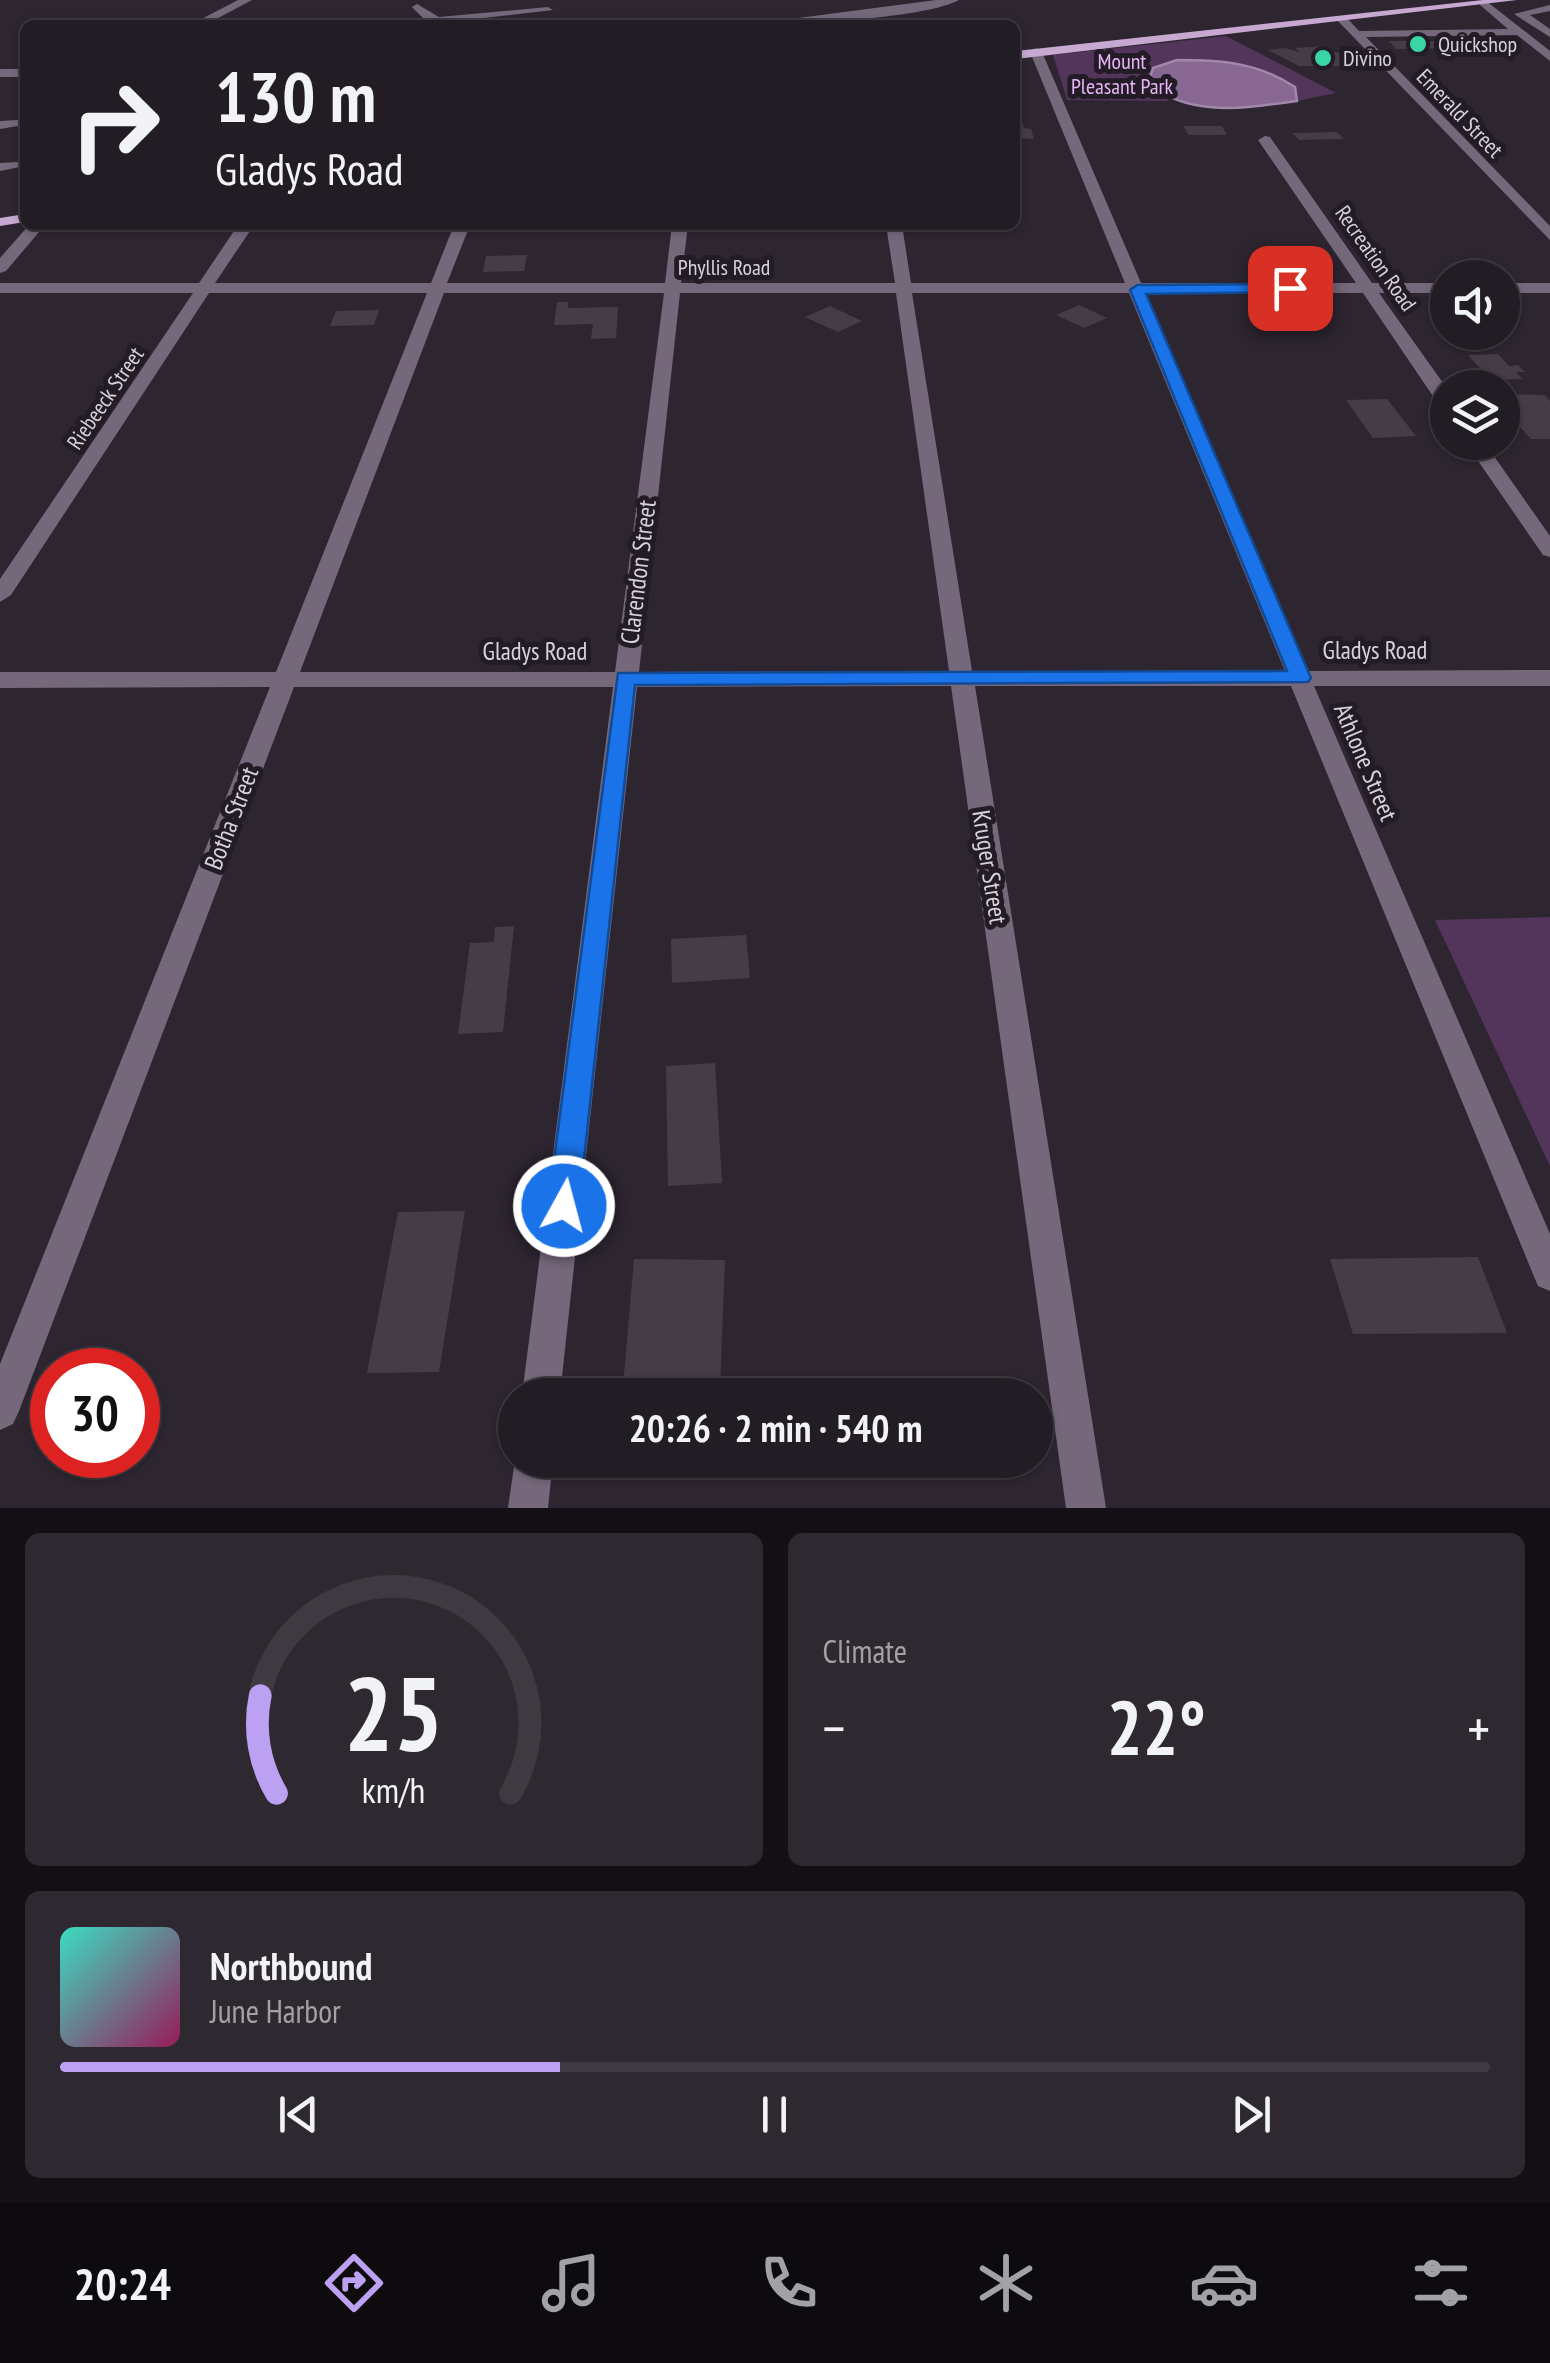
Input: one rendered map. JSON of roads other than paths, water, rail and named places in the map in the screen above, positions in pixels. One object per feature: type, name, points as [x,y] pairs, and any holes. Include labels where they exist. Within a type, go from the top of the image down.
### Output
[{"type":"main road","points":[[1025,53],[1512,0]]},
{"type":"street","points":[[206,20],[247,0]]},
{"type":"street","points":[[893,0],[905,9]]},
{"type":"street","points":[[798,20],[954,0]]},
{"type":"street","points":[[1484,3],[1550,57]]},
{"type":"street","points":[[418,7],[429,18],[440,20],[545,5]]},
{"type":"street","points":[[1550,8],[1520,14],[1550,37]]},
{"type":"street","points":[[1398,12],[1429,34]]},
{"type":"street","name":"Emerald Street","points":[[1342,18],[1550,235]]},
{"type":"street","points":[[1357,34],[1550,37]]},
{"type":"street","name":"Athlone Street","points":[[1025,53],[1137,290],[1550,1274]]},
{"type":"street","name":"Recreation Road","points":[[1264,140],[1430,378]]},
{"type":"street","points":[[0,167],[18,166]]},
{"type":"street","points":[[0,268],[33,230]]},
{"type":"street","name":"Riebeeck Street","points":[[0,595],[243,230]]},
{"type":"street","name":"Botha Street","points":[[0,1411],[460,230]]},
{"type":"street","name":"Clarendon Street","points":[[544,1378],[679,230]]},
{"type":"street","name":"Kruger Street","points":[[895,230],[1086,1508]]},
{"type":"street","name":"Phyllis Road","points":[[0,288],[1430,288]]},
{"type":"street","points":[[1520,288],[1550,288]]},
{"type":"street","points":[[1487,460],[1550,551]]},
{"type":"street","name":"Gladys Road","points":[[0,680],[1550,678]]},
{"type":"street","points":[[528,1508],[532,1478]]},
{"type":"place","name":"Quickshop","points":[[1418,44]]},
{"type":"place","name":"Divino","points":[[1323,58]]},
{"type":"park label","name":"Mount Pleasant Park","points":[[1122,74]]}]
